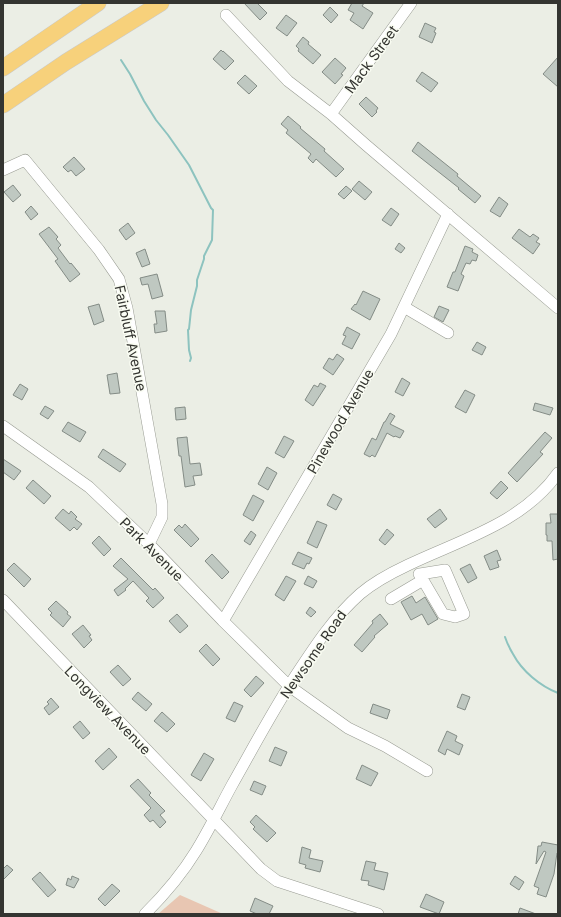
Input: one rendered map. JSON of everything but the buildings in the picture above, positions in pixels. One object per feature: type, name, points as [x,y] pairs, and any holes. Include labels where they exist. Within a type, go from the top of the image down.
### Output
[{"type":"highway","points":[[3,68],[98,3]]},
{"type":"highway","points":[[3,105],[66,62],[161,3]]},
{"type":"street","name":"Mack Street","points":[[331,114],[411,3]]},
{"type":"street","points":[[226,16],[288,81],[331,114],[558,308]]},
{"type":"street","name":"Fairbluff Avenue","points":[[3,170],[24,160],[99,250],[119,280],[127,308],[162,504],[162,517],[149,544]]},
{"type":"street","name":"Pinewood Avenue","points":[[223,622],[388,340],[448,214]]},
{"type":"street","points":[[404,307],[448,333]]},
{"type":"street","name":"Park Avenue","points":[[3,426],[89,487],[149,544],[223,622],[289,686],[348,728],[385,746],[426,771]]},
{"type":"street","name":"Newsome Road","points":[[145,914],[169,888],[196,851],[289,686],[339,614],[362,593],[389,574],[514,515],[556,480]]},
{"type":"street","points":[[391,599],[422,577],[445,570],[464,614],[455,617],[444,614],[422,577],[414,562]]},
{"type":"street","name":"Longview Avenue","points":[[3,600],[261,869],[277,881],[378,914]]},
{"type":"shaded area","points":[[180,895],[223,914],[158,914]]},
{"type":"waterway","points":[[121,60],[156,120],[189,165],[213,210],[212,240],[204,256],[191,310],[188,330],[190,361]]},
{"type":"waterway","points":[[505,637],[517,660],[526,672],[538,682],[558,693]]}]
